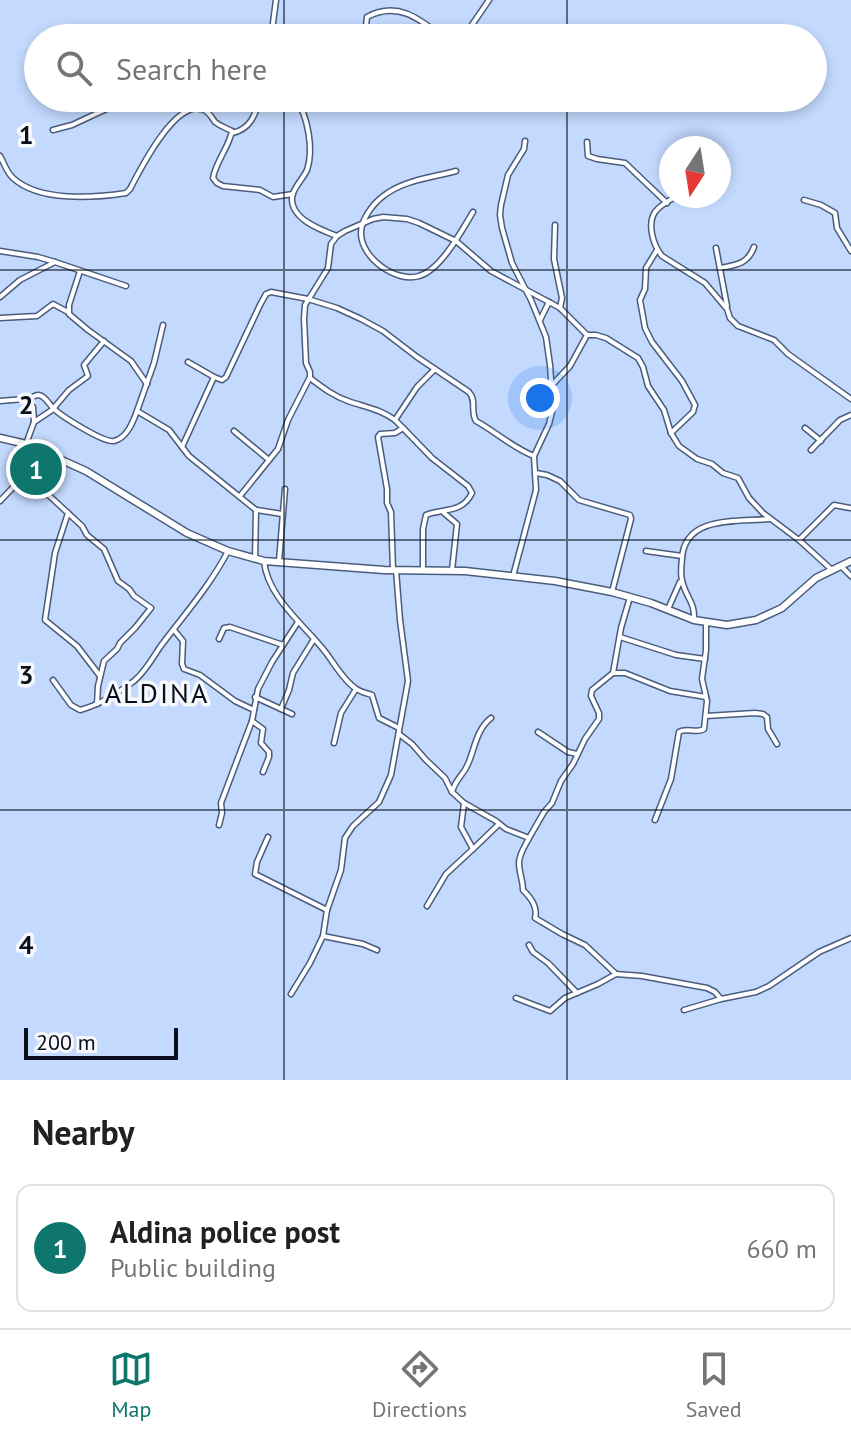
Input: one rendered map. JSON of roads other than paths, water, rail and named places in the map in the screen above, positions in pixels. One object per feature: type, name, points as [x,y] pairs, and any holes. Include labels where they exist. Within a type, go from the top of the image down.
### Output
[{"type":"street","points":[[273,24],[276,0]]},
{"type":"street","points":[[473,24],[489,0]]},
{"type":"street","points":[[366,24],[367,17],[378,12],[401,10],[427,24]]},
{"type":"street","points":[[53,130],[100,112]]},
{"type":"street","points":[[0,156],[13,178],[34,190],[79,197],[126,193],[149,152],[174,122],[187,112]]},
{"type":"street","points":[[207,112],[232,133]]},
{"type":"street","points":[[255,112],[251,123],[232,133],[214,172],[214,180],[223,186],[260,190],[273,197],[293,194]]},
{"type":"street","points":[[301,112],[310,154],[304,177],[293,194],[293,207],[302,218],[337,236]]},
{"type":"street","points":[[513,576],[536,490],[534,456],[553,408],[546,337],[512,263],[500,215],[508,175],[524,149],[525,141]]},
{"type":"street","points":[[587,142],[588,156],[625,163],[659,195]]},
{"type":"street","points":[[456,171],[402,184],[378,199],[367,214],[361,231],[363,245],[384,268],[401,276],[418,277],[453,246],[473,212]]},
{"type":"street","points":[[804,200],[835,213],[837,228],[851,251]]},
{"type":"street","points":[[659,208],[652,221],[657,250],[667,260],[705,283],[727,309]]},
{"type":"street","points":[[240,496],[278,449],[288,420],[310,378],[306,363],[304,319],[308,299],[328,268],[329,249],[337,236],[364,222],[383,217],[407,219],[456,241],[491,271],[560,308],[587,335],[606,338],[638,358],[648,386],[664,410],[679,446],[697,459],[738,478],[749,498],[769,519],[799,540],[832,570]]},
{"type":"street","points":[[555,225],[554,259],[562,298],[560,308]]},
{"type":"street","points":[[720,268],[744,262],[754,247]]},
{"type":"street","points":[[716,248],[730,318],[738,326],[774,340],[788,354],[851,399]]},
{"type":"street","points":[[657,250],[646,268],[645,289],[640,300],[645,328],[695,405],[693,412],[671,433]]},
{"type":"street","points":[[0,251],[55,262],[126,286]]},
{"type":"street","points":[[0,297],[20,280],[55,262]]},
{"type":"street","points":[[68,312],[80,271]]},
{"type":"street","points":[[188,362],[224,380],[266,294],[271,292],[308,299],[337,308],[383,331],[471,394],[476,421],[519,450],[534,456]]},
{"type":"street","points":[[540,320],[549,302]]},
{"type":"street","points":[[0,318],[37,316],[53,304],[131,361],[147,384]]},
{"type":"street","points":[[27,401],[35,395],[39,396],[76,423],[111,441],[116,440],[131,426],[154,363],[163,325]]},
{"type":"street","points":[[552,385],[570,366],[587,335]]},
{"type":"street","points":[[34,422],[88,376],[84,365],[104,341]]},
{"type":"street","points":[[395,420],[417,387],[436,369]]},
{"type":"street","points":[[182,447],[214,377]]},
{"type":"street","points":[[310,378],[330,393],[377,409],[395,420],[432,458],[470,490],[468,500],[455,509],[430,513],[425,517],[423,570]]},
{"type":"street","points":[[0,401],[27,401],[33,407],[34,422],[22,476],[0,501]]},
{"type":"street","points":[[137,411],[163,426],[197,463],[256,510],[282,514]]},
{"type":"street","points":[[811,450],[840,420],[851,415]]},
{"type":"street","points":[[291,994],[323,936],[327,910],[341,870],[345,838],[375,806],[391,775],[408,672],[400,620],[391,512],[387,503],[378,437],[403,428]]},
{"type":"street","points":[[805,428],[821,441]]},
{"type":"street","points":[[234,431],[269,460]]},
{"type":"street","points":[[0,438],[28,445],[86,471],[175,527],[228,551],[264,561],[395,570],[452,570],[555,581],[630,597],[694,620],[731,625],[760,619],[785,606],[816,578],[851,561]]},
{"type":"street","points":[[536,473],[560,481],[579,500],[630,515],[612,592]]},
{"type":"street","points":[[22,476],[42,489],[82,526],[87,535],[104,549],[118,581],[151,608],[105,660],[97,704]]},
{"type":"street","points":[[279,561],[285,489]]},
{"type":"street","points":[[799,540],[834,505],[850,508]]},
{"type":"street","points":[[255,559],[256,510]]},
{"type":"street","points":[[68,513],[55,553],[45,620],[77,646],[101,677]]},
{"type":"street","points":[[444,513],[457,524],[452,570]]},
{"type":"street","points":[[694,620],[694,606],[682,580],[683,545],[688,538],[711,524],[769,519]]},
{"type":"street","points":[[53,680],[75,709],[83,710],[138,677],[228,551]]},
{"type":"street","points":[[646,551],[682,556]]},
{"type":"street","points":[[264,561],[279,597],[298,622],[349,683],[372,695],[379,718],[399,728]]},
{"type":"street","points":[[841,566],[851,576]]},
{"type":"street","points":[[668,609],[682,580]]},
{"type":"street","points":[[613,673],[630,597]]},
{"type":"street","points":[[219,825],[221,803],[252,721],[255,697],[298,622]]},
{"type":"street","points":[[655,820],[671,779],[680,731],[703,730],[706,716],[702,682],[706,623]]},
{"type":"street","points":[[219,639],[224,628],[228,627],[283,645]]},
{"type":"street","points":[[174,630],[183,639],[184,669],[200,675],[235,701],[254,710]]},
{"type":"street","points":[[620,637],[676,655],[705,659]]},
{"type":"street","points":[[281,709],[293,673],[314,638]]},
{"type":"street","points":[[616,974],[585,945],[535,918],[536,909],[523,890],[520,858],[600,717],[591,692],[594,687],[613,673],[621,672],[670,691],[706,697]]},
{"type":"street","points":[[334,743],[341,713],[356,689]]},
{"type":"street","points":[[255,697],[292,714]]},
{"type":"street","points":[[706,716],[763,714],[777,744]]},
{"type":"street","points":[[452,792],[455,781],[465,770],[481,729],[491,718]]},
{"type":"street","points":[[252,721],[263,729],[261,743],[269,752],[263,772]]},
{"type":"street","points":[[538,732],[568,752],[577,754]]},
{"type":"street","points":[[399,734],[446,779],[452,792],[464,803],[506,829],[529,838]]},
{"type":"street","points":[[446,779],[455,781]]},
{"type":"street","points":[[464,803],[461,827],[473,849]]},
{"type":"street","points":[[427,906],[446,874],[499,824]]},
{"type":"street","points":[[268,837],[255,874],[327,910]]},
{"type":"street","points":[[323,936],[377,950]]},
{"type":"street","points":[[684,1010],[756,992],[819,952],[851,938]]},
{"type":"street","points":[[529,945],[577,993]]},
{"type":"street","points":[[516,998],[550,1011],[565,998],[616,974],[707,988],[721,999]]},
{"type":"place","name":"Aldina police post","points":[[36,469]]},
{"type":"district","name":"ALDINA","points":[[157,693]]}]
